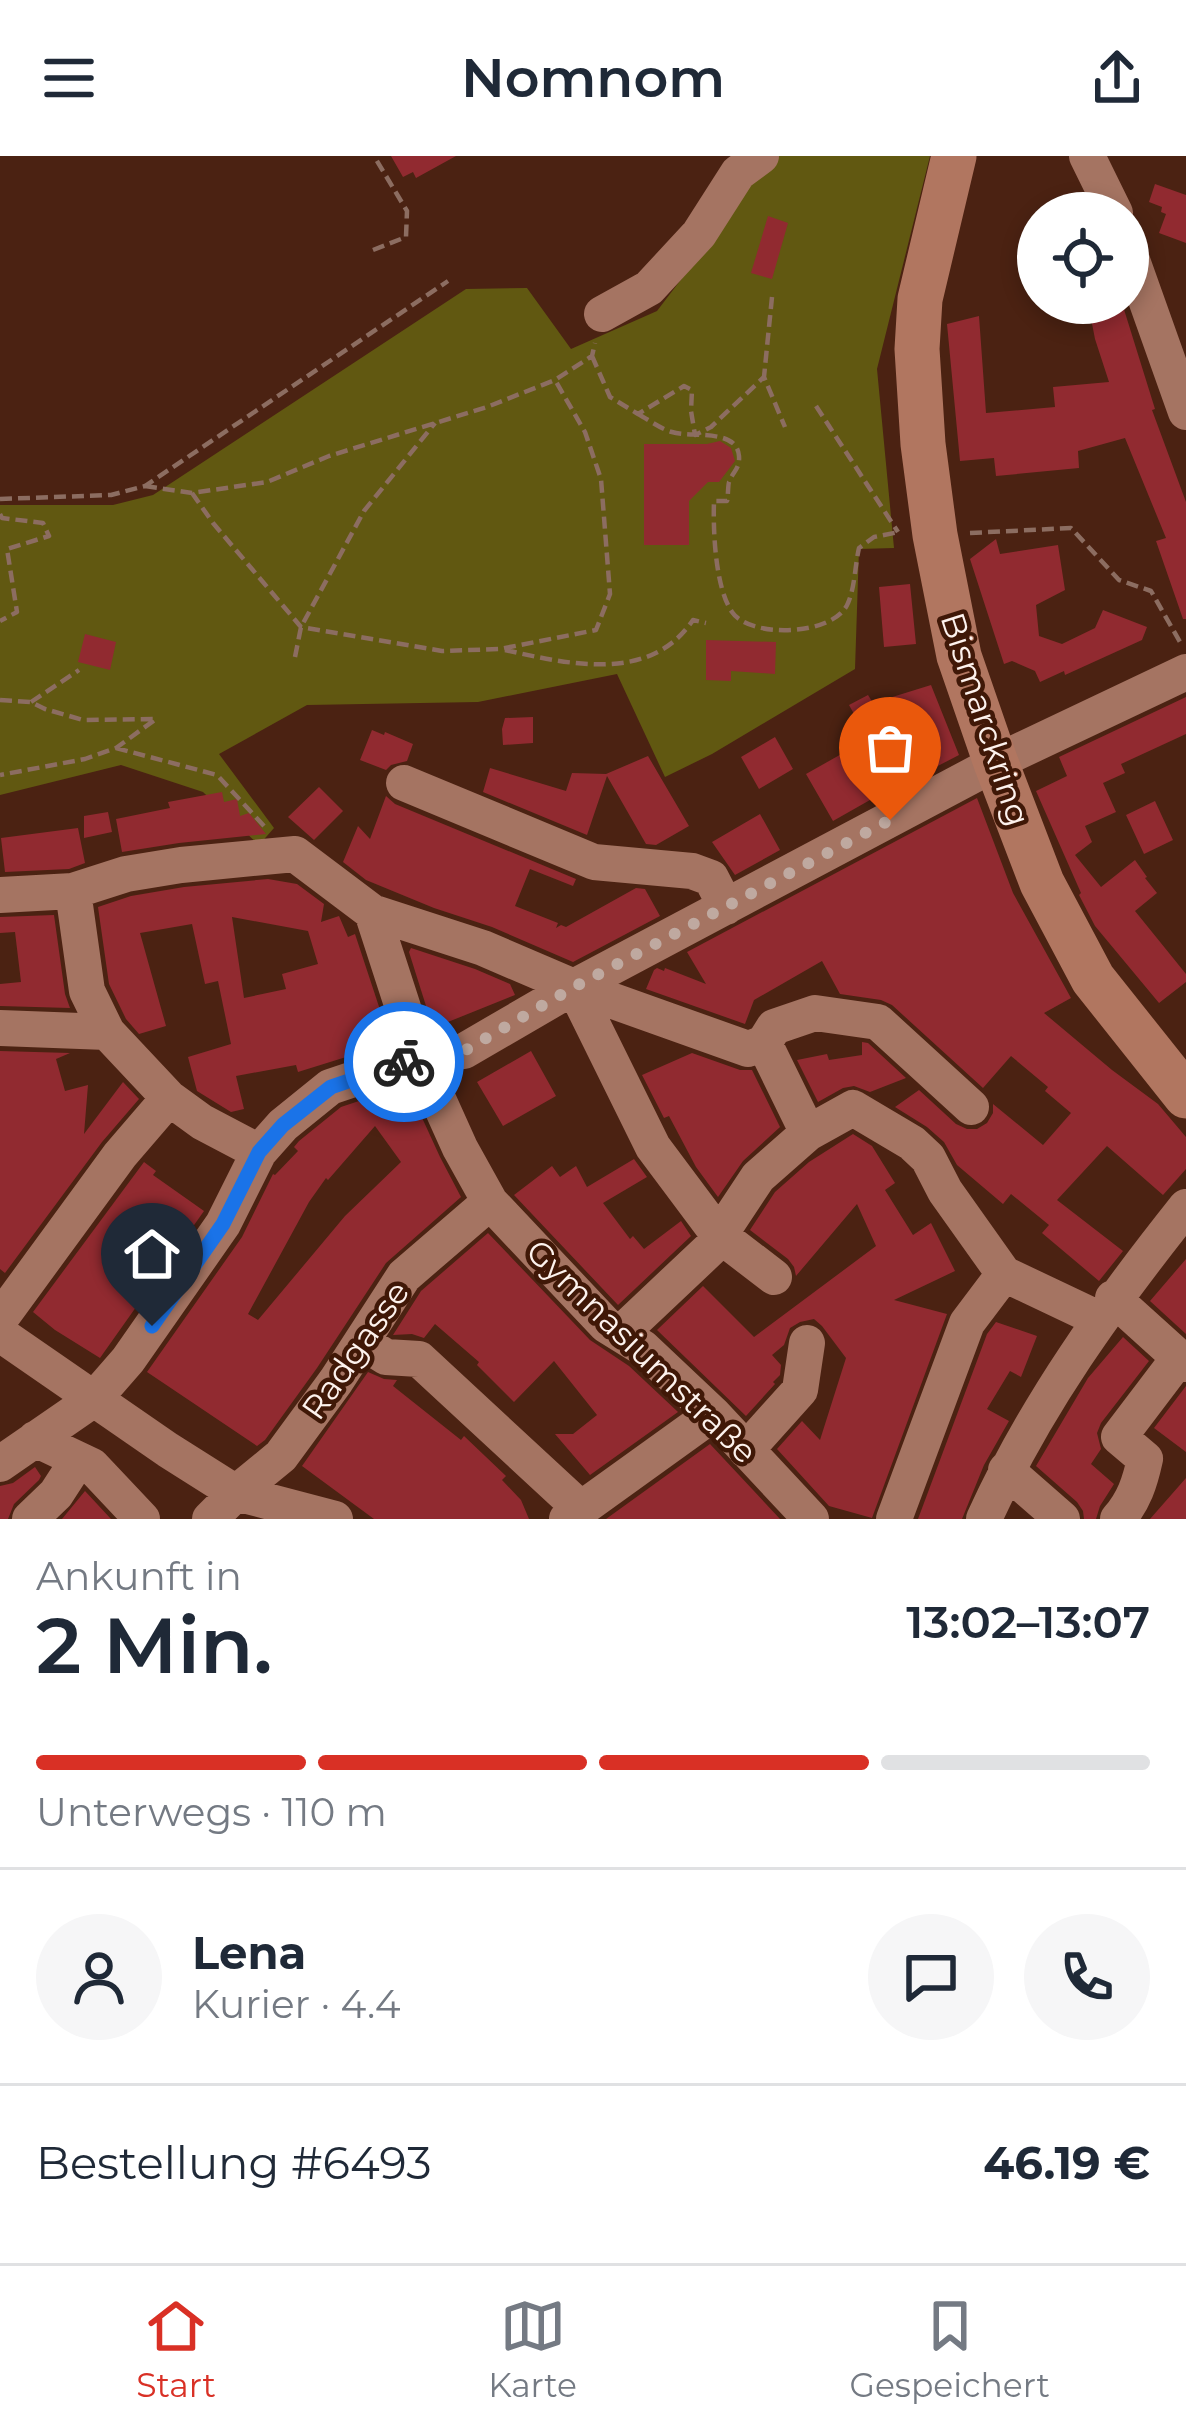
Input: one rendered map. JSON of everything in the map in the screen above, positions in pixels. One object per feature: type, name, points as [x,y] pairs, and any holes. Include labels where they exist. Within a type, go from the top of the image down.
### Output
[{"type":"main road","name":"Bismarckring","points":[[954,156],[920,299],[916,349],[935,535],[959,656],[1042,883],[1094,979],[1186,1096]]},
{"type":"street","points":[[1087,156],[1105,192]]},
{"type":"street","points":[[602,314],[649,288],[699,234],[737,162]]},
{"type":"street","points":[[1149,308],[1186,412]]},
{"type":"street","points":[[0,1464],[80,1408],[128,1360],[223,1224],[259,1152],[283,1125],[331,1087],[418,1057],[464,1051],[574,987],[996,763],[1186,672]]},
{"type":"street","points":[[404,784],[594,862],[692,871],[711,878],[726,907]]},
{"type":"street","points":[[0,895],[73,891],[126,874],[295,854],[372,912],[484,948],[574,987],[748,1049],[764,1043],[774,1027],[815,1013],[878,1022],[971,1107]]},
{"type":"street","points":[[73,891],[87,992],[106,1032],[170,1098],[202,1122],[259,1152]]},
{"type":"street","name":"Gymnasiumstraße","points":[[372,912],[418,1057],[490,1202],[606,1325],[643,1348],[713,1414],[811,1519]]},
{"type":"street","points":[[574,987],[653,1147],[718,1234],[774,1277]]},
{"type":"street","points":[[0,1028],[106,1032]]},
{"type":"street","points":[[764,1043],[808,1133]]},
{"type":"street","points":[[10,1305],[120,1154],[170,1098]]},
{"type":"street","points":[[621,1333],[711,1248],[758,1177],[808,1133],[853,1108],[928,1158],[945,1191],[1004,1274],[1106,1309],[1182,1361],[1119,1437],[1145,1459],[1140,1483],[1123,1514]]},
{"type":"street","name":"Radgasse","points":[[210,1519],[239,1506],[281,1456],[404,1276],[490,1202]]},
{"type":"street","points":[[984,1519],[1037,1414],[1106,1309],[1186,1207]]},
{"type":"street","points":[[895,1519],[967,1323],[1004,1274]]},
{"type":"street","points":[[0,1334],[80,1408],[168,1450],[239,1506],[335,1519]]},
{"type":"street","points":[[362,1342],[386,1357],[419,1359],[574,1514],[713,1414]]},
{"type":"street","points":[[746,1450],[800,1390],[807,1343]]},
{"type":"street","points":[[35,1439],[92,1466],[134,1502],[168,1450]]},
{"type":"street","points":[[30,1519],[79,1460]]},
{"type":"street","points":[[1006,1469],[1061,1519]]},
{"type":"path","points":[[373,250],[406,237],[407,211],[374,156]]},
{"type":"path","points":[[0,499],[111,495],[145,486],[448,281]]},
{"type":"path","points":[[772,297],[764,377],[785,427]]},
{"type":"path","points":[[602,314],[592,356],[610,397],[673,433],[729,441],[738,448],[740,461],[728,482],[728,501],[713,501],[720,584],[731,611],[745,625],[798,630],[830,623],[848,606],[859,548],[874,537],[898,532],[816,406]]},
{"type":"path","points":[[145,486],[192,493],[267,482],[329,456],[487,407],[555,380],[592,356]]},
{"type":"path","points":[[695,435],[711,427],[764,377]]},
{"type":"path","points":[[192,493],[302,627],[442,651],[500,649],[596,630],[610,594],[601,479],[585,432],[555,380]]},
{"type":"path","points":[[638,414],[684,386],[692,391],[695,435]]},
{"type":"path","points":[[295,657],[302,627],[364,511],[435,423]]},
{"type":"path","points":[[0,514],[43,523],[49,536],[8,550],[16,612],[0,621]]},
{"type":"path","points":[[935,535],[1071,528],[1119,580],[1150,591],[1186,652]]},
{"type":"path","points":[[500,649],[556,663],[634,662],[681,638],[693,620],[706,623]]},
{"type":"path","points":[[31,702],[79,670]]},
{"type":"path","points":[[0,700],[31,702],[83,720],[156,718],[116,748],[85,759],[0,775]]},
{"type":"path","points":[[116,748],[217,775],[275,838]]},
{"type":"shaded area","points":[[749,156],[930,156],[877,369],[894,548],[859,549],[855,669],[665,777],[617,674],[478,702],[307,705],[219,754],[274,828],[259,845],[203,792],[121,765],[0,795],[0,505],[113,505],[153,495],[466,289],[527,288],[571,349],[657,311],[731,214]]},
{"type":"building","points":[[391,156],[456,156],[416,178],[413,172],[403,177]]},
{"type":"building","points":[[1155,184],[1186,195],[1186,243],[1159,233],[1166,214],[1149,202]]},
{"type":"building","points":[[768,216],[788,223],[772,279],[751,273]]},
{"type":"building","points":[[979,316],[986,413],[1055,407],[1053,387],[1109,382],[1092,324],[1129,324],[1152,410],[1186,502],[1186,619],[1156,541],[1166,538],[1125,438],[1078,451],[1079,468],[996,476],[994,458],[960,461],[947,324]]},
{"type":"building","points":[[720,441],[731,448],[735,461],[719,482],[708,482],[689,501],[689,545],[644,545],[644,444]]},
{"type":"building","points":[[996,539],[1000,554],[1058,545],[1065,590],[1036,605],[1039,636],[1062,644],[1095,628],[1103,610],[1147,627],[1142,640],[1040,682],[1035,671],[1012,661],[1004,664],[970,559]]},
{"type":"building","points":[[910,584],[916,644],[884,647],[879,587]]},
{"type":"building","points":[[85,634],[116,642],[110,670],[78,662]]},
{"type":"building","points":[[706,640],[776,642],[775,674],[731,671],[731,681],[706,680]]},
{"type":"building","points":[[931,685],[959,755],[833,821],[806,774],[868,739],[849,705],[868,695],[873,703]]},
{"type":"building","points":[[1186,697],[1186,734],[1121,764],[1125,773],[1103,783],[1116,812],[1085,826],[1092,842],[1075,855],[1101,887],[1135,860],[1157,893],[1135,911],[1186,974],[1186,982],[1159,1003],[1095,926],[1036,791],[1067,776],[1059,757]]},
{"type":"building","points":[[533,717],[533,743],[503,745],[505,718]]},
{"type":"building","points":[[372,730],[413,744],[407,761],[386,770],[360,760]]},
{"type":"building","points":[[775,737],[793,769],[759,789],[741,757]]},
{"type":"building","points":[[648,756],[689,826],[656,845],[646,844],[607,776],[587,835],[483,792],[490,768],[566,791],[572,773],[606,774]]},
{"type":"building","points":[[319,787],[343,811],[314,840],[288,817]]},
{"type":"building","points":[[222,792],[224,802],[237,799],[240,816],[249,813],[266,834],[122,852],[116,819],[170,808],[168,802]]},
{"type":"building","points":[[386,796],[395,804],[576,879],[573,886],[530,869],[515,906],[558,923],[556,928],[636,888],[645,889],[660,916],[573,962],[366,880],[343,862],[358,826],[370,839]]},
{"type":"building","points":[[977,798],[1013,893],[1071,998],[1044,1013],[1158,1104],[1186,1137],[1186,1169],[1163,1195],[1107,1146],[1057,1200],[1123,1251],[1099,1281],[1042,1233],[1049,1225],[1011,1194],[1003,1204],[957,1165],[944,1142],[895,1107],[919,1090],[956,1124],[977,1129],[987,1123],[993,1104],[1043,1145],[1071,1113],[1011,1056],[983,1088],[892,1005],[840,994],[822,961],[754,1000],[745,1024],[646,989],[657,968],[706,984],[687,952]]},
{"type":"building","points":[[1155,801],[1173,840],[1144,854],[1126,815]]},
{"type":"building","points":[[108,812],[112,832],[84,838],[84,816]]},
{"type":"building","points":[[760,814],[780,850],[735,875],[712,842]]},
{"type":"building","points":[[78,828],[85,863],[69,869],[5,872],[1,838]]},
{"type":"building","points":[[268,879],[297,884],[324,904],[321,922],[339,916],[348,937],[355,934],[391,1043],[298,1072],[296,1065],[236,1076],[244,1109],[231,1112],[197,1091],[188,1057],[231,1044],[218,981],[205,984],[192,924],[140,933],[166,1026],[139,1034],[109,984],[98,907],[184,887]],"holes":[[[232,917],[308,931],[318,964],[282,974],[286,989],[244,998]]]},
{"type":"building","points":[[54,915],[70,1008],[0,1006],[0,984],[21,982],[15,932],[0,933],[0,917]]},
{"type":"building","points":[[411,948],[510,984],[515,995],[433,1028]]},
{"type":"building","points":[[862,1042],[906,1078],[870,1092],[843,1088],[818,1102],[797,1060],[827,1054],[829,1060],[862,1055]]},
{"type":"building","points":[[0,1051],[70,1053],[56,1059],[65,1091],[88,1085],[84,1134],[123,1082],[139,1099],[5,1273],[0,1269]]},
{"type":"building","points":[[531,1051],[556,1096],[503,1126],[477,1082]]},
{"type":"building","points":[[692,1053],[752,1070],[780,1127],[743,1161],[718,1197],[669,1116],[664,1118],[642,1075]]},
{"type":"building","points":[[407,1085],[461,1197],[386,1263],[317,1368],[257,1446],[147,1372],[242,1237],[273,1174],[298,1151],[294,1147],[299,1141],[341,1107]],"holes":[[[375,1126],[401,1162],[345,1216],[258,1320],[248,1314],[309,1202]]]},
{"type":"building","points":[[853,1134],[872,1146],[895,1183],[885,1190],[913,1235],[931,1223],[955,1271],[894,1300],[947,1314],[872,1518],[829,1506],[777,1449],[802,1421],[820,1440],[846,1358],[814,1319],[790,1328],[784,1345],[772,1355],[781,1365],[780,1375],[746,1416],[657,1330],[703,1286],[754,1337],[876,1246],[857,1204],[796,1276],[788,1259],[750,1230],[775,1192],[809,1162]]},
{"type":"building","points":[[634,1159],[647,1177],[603,1203],[630,1239],[633,1236],[644,1249],[681,1221],[691,1236],[618,1305],[514,1195],[552,1166],[560,1177],[576,1166],[587,1187]]},
{"type":"building","points":[[144,1162],[156,1171],[153,1175],[204,1211],[100,1358],[33,1312]]},
{"type":"building","points":[[488,1233],[590,1340],[629,1366],[678,1412],[590,1475],[555,1434],[573,1434],[597,1415],[554,1361],[514,1402],[479,1362],[435,1324],[424,1338],[393,1335],[421,1291]]},
{"type":"building","points":[[1186,1259],[1186,1334],[1150,1301]]},
{"type":"building","points":[[996,1322],[1037,1336],[1021,1377],[1010,1371],[987,1409],[1009,1421],[962,1519],[918,1519],[987,1334]]},
{"type":"building","points":[[1123,1337],[1149,1361],[1101,1423],[1097,1433],[1101,1449],[1091,1464],[1114,1484],[1096,1519],[1084,1519],[1077,1502],[1036,1466],[1088,1378]]},
{"type":"building","points":[[368,1372],[397,1380],[393,1386],[461,1440],[464,1436],[506,1476],[502,1480],[521,1500],[529,1519],[374,1519],[302,1466]]},
{"type":"building","points":[[1186,1386],[1186,1452],[1154,1428]]},
{"type":"building","points":[[710,1444],[780,1519],[606,1519]]},
{"type":"building","points":[[35,1467],[39,1480],[14,1504],[8,1519],[0,1519],[0,1486]]},
{"type":"building","points":[[1186,1478],[1186,1519],[1150,1519]]},
{"type":"building","points":[[85,1491],[111,1519],[62,1519]]},
{"type":"way so far","points":[[404,1062],[464,1051],[574,987],[890,820]]},
{"type":"route","points":[[152,1326],[223,1224],[259,1152],[283,1125],[331,1087],[404,1062]]}]
